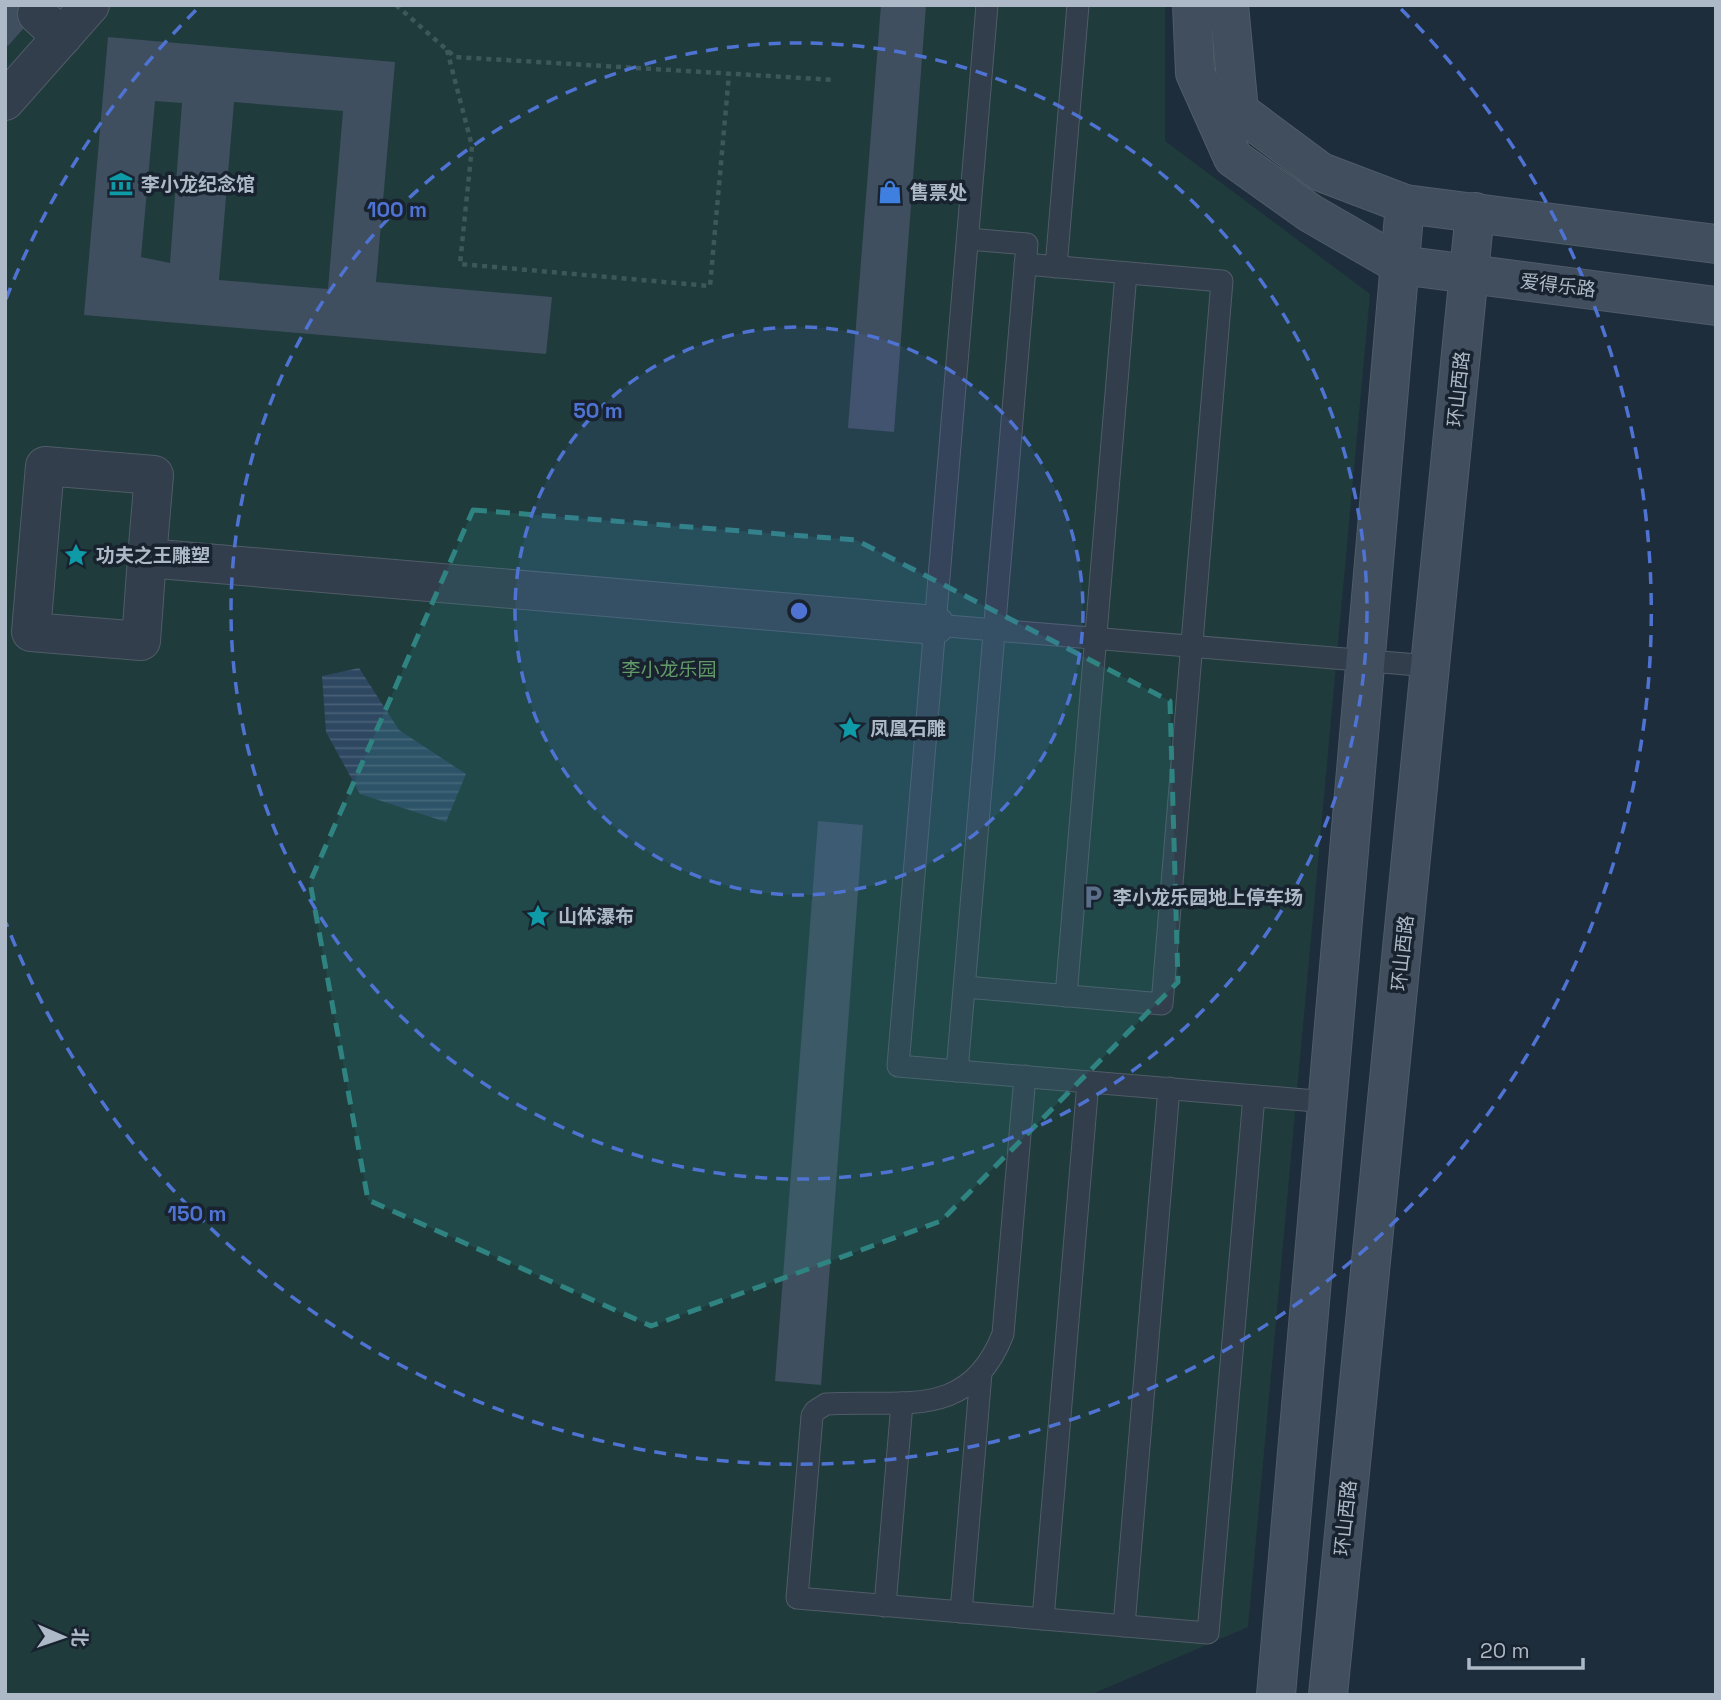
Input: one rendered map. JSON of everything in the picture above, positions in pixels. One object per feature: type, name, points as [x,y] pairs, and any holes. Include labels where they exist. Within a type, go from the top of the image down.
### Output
[{"type":"street","points":[[5,101],[49,25],[90,5]]},
{"type":"street","points":[[1192,5],[1195,73],[1233,158],[1310,213],[1400,265]]},
{"type":"street","points":[[1229,5],[1239,111],[1321,172],[1405,204],[1716,244]]},
{"type":"street","points":[[1276,1695],[1405,204]]},
{"type":"street","name":"环山西路","points":[[1328,1695],[1475,212]]},
{"type":"street","name":"爱得乐路","points":[[1400,265],[1716,306]]},
{"type":"street","points":[[45,466],[154,475],[147,558],[141,641],[31,632],[45,466]]},
{"type":"street","points":[[147,558],[935,625]]},
{"type":"lane","points":[[987,5],[898,1066],[1328,1102]]},
{"type":"lane","points":[[1056,267],[1077,5]]},
{"type":"lane","points":[[957,1071],[1027,244],[968,239]]},
{"type":"lane","points":[[965,987],[1162,1004],[1192,646],[1222,281],[1025,264]]},
{"type":"lane","points":[[1066,996],[1126,273]]},
{"type":"lane","points":[[935,625],[1430,666]]},
{"type":"lane","points":[[1024,1076],[1003,1334],[995,1354],[967,1386],[934,1401],[826,1404],[815,1411],[812,1416],[797,1598],[1208,1633],[1254,1096]]},
{"type":"lane","points":[[1043,1619],[1088,1082]]},
{"type":"lane","points":[[1124,1626],[1170,1088]]},
{"type":"lane","points":[[961,1612],[981,1373]]},
{"type":"lane","points":[[885,1606],[902,1403]]},
{"type":"path","points":[[396,5],[455,57],[835,80]]},
{"type":"path","points":[[447,50],[472,146],[460,264],[710,286],[729,74]]},
{"type":"highlighted area","points":[[473,510],[856,540],[1170,701],[1178,982],[941,1221],[651,1326],[368,1200],[310,882]]},
{"type":"green space","name":"李小龙乐园","points":[[5,5],[1165,5],[1165,141],[1370,294],[1248,1627],[1090,1695],[5,1695]]},
{"type":"water","points":[[359,668],[399,730],[466,774],[446,822],[360,794],[326,732],[322,676]]},
{"type":"building","points":[[5,5],[44,5],[8,46],[5,43]]},
{"type":"building","points":[[881,5],[926,5],[894,432],[848,428]]},
{"type":"building","name":"李小龙纪念馆","points":[[108,37],[395,62],[376,282],[552,297],[546,354],[84,315]],"holes":[[[155,101],[182,103],[170,263],[141,257]],[[234,102],[343,111],[328,289],[219,280]]]},
{"type":"building","points":[[818,821],[863,825],[821,1385],[775,1381]]},
{"type":"place","name":"李小龙纪念馆","points":[[121,184]]},
{"type":"place","name":"售票处","points":[[890,192]]},
{"type":"place","name":"功夫之王雕塑","points":[[76,555]]},
{"type":"place","name":"凤凰石雕","points":[[850,728]]},
{"type":"place","name":"李小龙乐园地上停车场","points":[[1093,897]]},
{"type":"place","name":"山体瀑布","points":[[538,916]]}]
